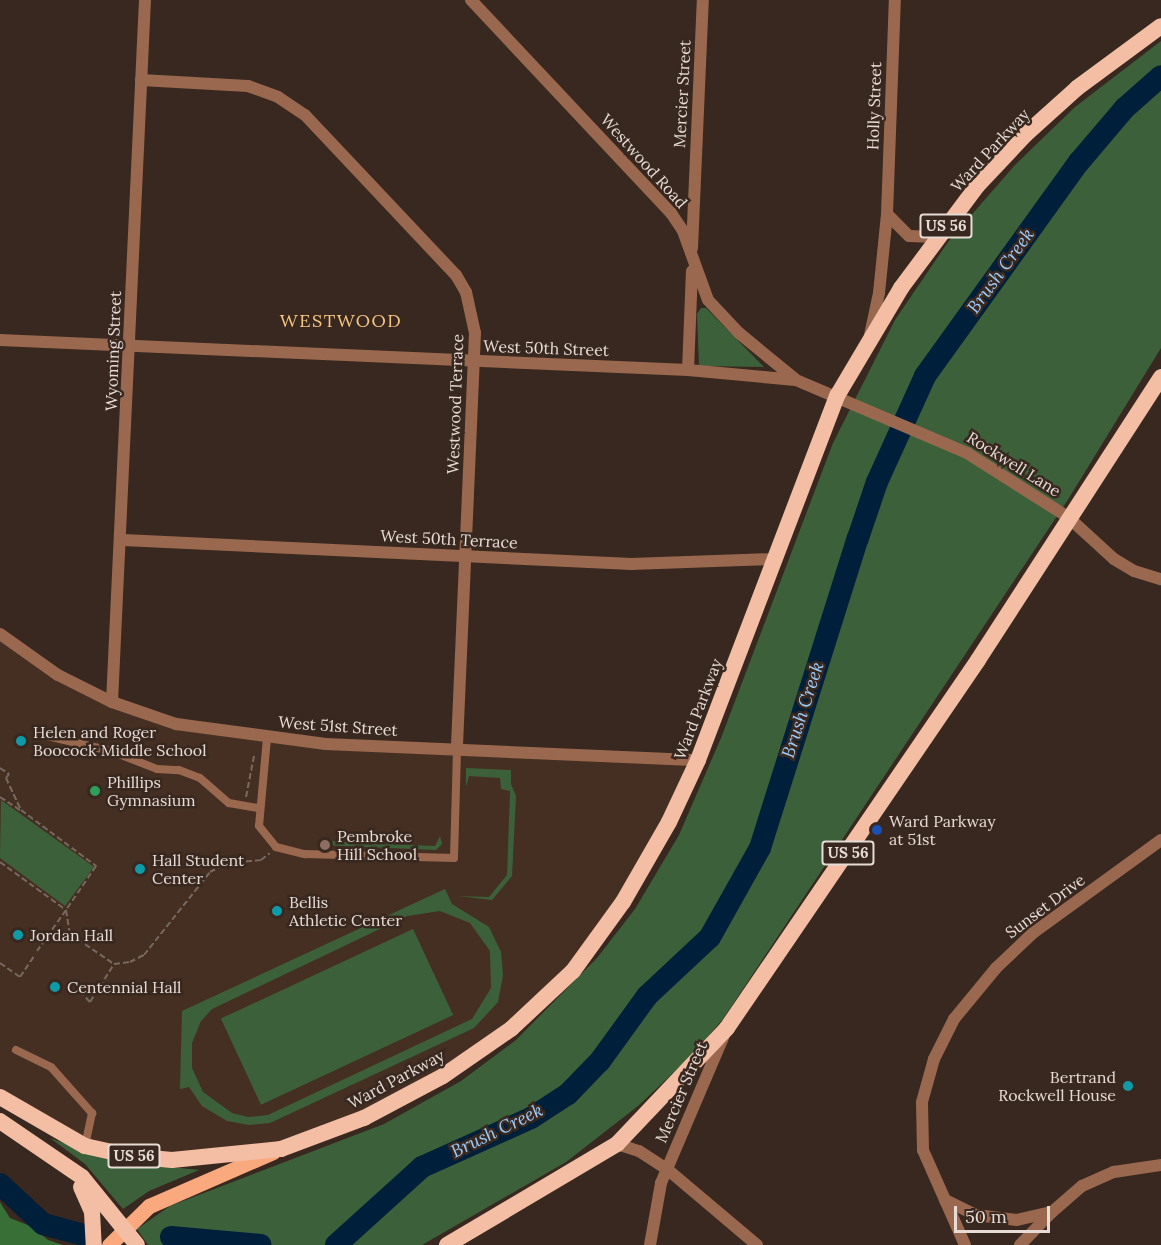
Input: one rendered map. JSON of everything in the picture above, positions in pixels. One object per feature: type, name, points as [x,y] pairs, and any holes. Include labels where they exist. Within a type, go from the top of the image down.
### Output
[{"type":"highway","name":"Ward Parkway","points":[[281,1149],[374,1113],[443,1077],[511,1029],[573,972],[623,902],[669,822],[698,760],[837,396],[871,339],[937,237],[1026,134],[1077,88],[1161,26]]},
{"type":"highway","name":"US 56","points":[[447,1245],[617,1144],[727,1028],[960,687],[1161,376]]},
{"type":"highway","name":"US 56","points":[[0,1097],[85,1146],[172,1160],[281,1149]]},
{"type":"highway","points":[[0,1123],[82,1177],[137,1245]]},
{"type":"highway","points":[[0,1123],[10,1137],[67,1173],[84,1190],[92,1212],[94,1245]]},
{"type":"main road","name":"Ward Parkway","points":[[109,1245],[149,1206],[281,1149]]},
{"type":"street","name":"Wyoming Street","points":[[112,702],[123,540],[145,0]]},
{"type":"street","name":"Westwood Road","points":[[471,0],[660,200],[683,231],[708,300],[739,333],[796,380]]},
{"type":"street","name":"Mercier Street","points":[[688,370],[703,0]]},
{"type":"street","name":"Holly Street","points":[[871,339],[886,214],[895,0]]},
{"type":"street","name":"Westwood Terrace","points":[[141,80],[248,86],[266,91],[305,115],[456,274],[473,314],[474,362],[457,749]]},
{"type":"street","points":[[886,214],[909,236],[937,237]]},
{"type":"street","name":"West 50th Street","points":[[0,340],[688,370],[796,380],[837,396]]},
{"type":"street","name":"Rockwell Lane","points":[[837,396],[935,436],[992,467],[1068,517],[1114,559],[1134,571],[1161,579]]},
{"type":"street","name":"West 50th Terrace","points":[[123,540],[678,565],[774,559]]},
{"type":"street","name":"West 51st Street","points":[[0,634],[58,675],[112,702],[176,724],[267,738],[698,760]]},
{"type":"street","name":"Sunset Drive","points":[[965,1245],[923,1150],[920,1126],[926,1083],[954,1019],[996,968],[1033,933],[1161,840]]},
{"type":"street","name":"Mercier Street","points":[[650,1245],[667,1169],[727,1028]]},
{"type":"street","name":"Mercier Street","points":[[617,1144],[639,1151],[667,1169]]},
{"type":"street","points":[[1020,1245],[1052,1212],[1082,1186],[1114,1172],[1161,1165]]},
{"type":"street","points":[[667,1169],[757,1245]]},
{"type":"street","points":[[945,1200],[976,1215],[999,1220],[1052,1212]]},
{"type":"lane","points":[[43,735],[111,751],[157,769],[179,770],[200,778],[229,803],[245,808],[258,808]]},
{"type":"lane","points":[[267,738],[258,808],[262,834],[286,850],[454,858],[457,749]]},
{"type":"lane","points":[[16,1050],[51,1067],[92,1113],[85,1146]]},
{"type":"path","points":[[245,808],[255,753]]},
{"type":"path","points":[[0,768],[9,774],[6,778],[21,810]]},
{"type":"path","points":[[0,797],[96,866],[37,951]]},
{"type":"path","points":[[50,933],[70,934],[114,964],[130,962],[144,955],[210,872],[228,863],[261,860],[270,853],[268,850]]},
{"type":"path","points":[[0,862],[66,910],[70,934]]},
{"type":"path","points":[[0,963],[20,977],[35,955]]},
{"type":"path","points":[[80,991],[90,1002],[114,964]]},
{"type":"shaded area","name":"Pembroke Hill School","points":[[0,630],[112,702],[267,738],[685,764],[683,776],[623,902],[573,971],[443,1076],[281,1149],[180,1153],[85,1146],[0,1097]]},
{"type":"green space","points":[[1161,41],[1161,348],[1069,498],[723,1019],[690,1057],[638,1106],[566,1162],[422,1245],[148,1245],[137,1229],[170,1206],[384,1124],[461,1081],[516,1040],[597,958],[635,909],[679,835],[721,738],[833,443],[895,320],[948,242],[1015,165],[1075,107]]},
{"type":"green space","points":[[701,308],[706,308],[764,367],[699,366],[697,314]]},
{"type":"green space","points":[[466,768],[511,770],[511,784],[516,796],[512,876],[492,900],[458,896],[489,897],[507,875],[510,791],[501,789],[500,778],[469,776],[466,787]]},
{"type":"green space","points":[[1,800],[94,867],[65,906],[0,858]]},
{"type":"green space","points":[[360,832],[361,843],[435,846],[440,836],[442,844],[436,850],[320,845],[320,840],[357,843]]},
{"type":"green space","points":[[445,889],[452,904],[489,927],[501,952],[503,975],[498,1002],[474,1028],[270,1123],[249,1125],[227,1121],[202,1106],[189,1087],[180,1089],[182,1011]],"holes":[[[440,911],[470,923],[490,951],[491,988],[472,1019],[268,1115],[248,1117],[232,1113],[203,1092],[192,1068],[192,1043],[201,1021],[212,1009],[407,916]]]},
{"type":"green space","points":[[413,929],[453,1015],[261,1105],[221,1019]]},
{"type":"green space","points":[[50,1138],[113,1161],[199,1170],[149,1191],[123,1209],[85,1164]]},
{"type":"green space","points":[[0,1202],[10,1218],[33,1227],[48,1240],[63,1245],[0,1245]]},
{"type":"waterway","name":"Brush Creek","points":[[336,1245],[422,1167],[531,1118],[568,1094],[600,1061],[647,996],[710,937],[760,848],[877,482],[925,376],[1079,162],[1125,108],[1161,76]]},
{"type":"waterway","name":"Brush Creek","points":[[0,1184],[43,1224],[81,1234]]},
{"type":"waterway","name":"Brush Creek","points":[[171,1237],[261,1245]]},
{"type":"place","name":"Helen and Roger Boocock Middle School","points":[[21,741]]},
{"type":"place","name":"Phillips Gymnasium","points":[[95,791]]},
{"type":"place","name":"Ward Parkway at 51st","points":[[877,830]]},
{"type":"place","name":"Pembroke Hill School","points":[[325,845]]},
{"type":"place","name":"Hall Student Center","points":[[140,869]]},
{"type":"place","name":"Bellis Athletic Center","points":[[277,911]]},
{"type":"place","name":"Jordan Hall","points":[[18,935]]},
{"type":"place","name":"Centennial Hall","points":[[55,987]]},
{"type":"place","name":"Bertrand Rockwell House","points":[[1128,1086]]},
{"type":"district","name":"WESTWOOD","points":[[341,321]]}]
